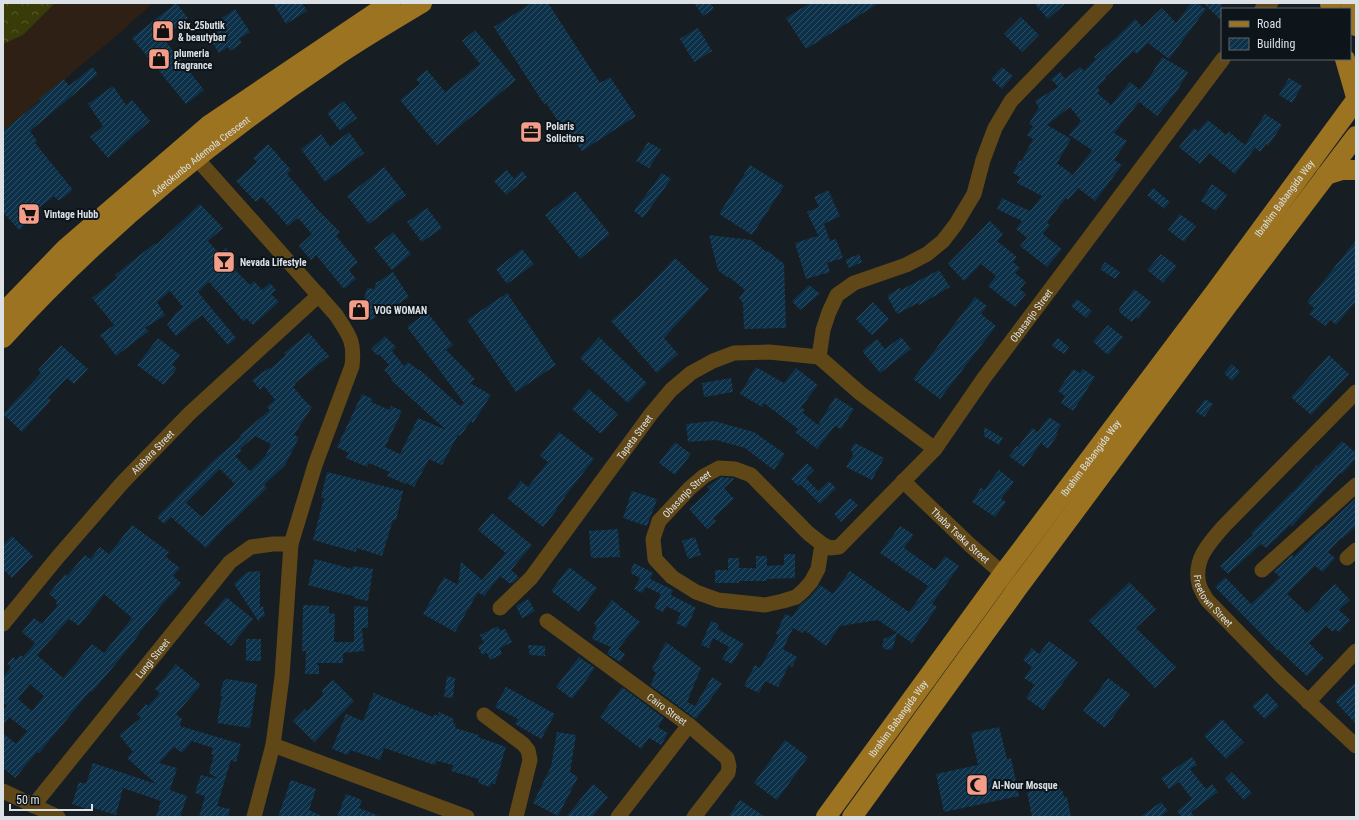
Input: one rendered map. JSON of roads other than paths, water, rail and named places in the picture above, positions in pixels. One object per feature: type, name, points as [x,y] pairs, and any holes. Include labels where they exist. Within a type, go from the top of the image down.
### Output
[{"type":"main road","name":"Adetokunbo Ademola Crescent","points":[[3,338],[74,265],[190,151],[209,125],[390,3]]},
{"type":"main road","name":"Adetokunbo Ademola Crescent","points":[[3,314],[66,248],[190,151],[290,88],[334,57],[422,3]]},
{"type":"main road","points":[[1330,3],[1347,7]]},
{"type":"main road","points":[[1351,15],[1356,26]]},
{"type":"main road","points":[[1345,60],[1356,97]]},
{"type":"main road","name":"Ibrahim Babangida Way","points":[[826,817],[1003,574],[1356,100]]},
{"type":"main road","name":"Ibrahim Babangida Way","points":[[852,817],[1017,589],[1227,306],[1356,136]]},
{"type":"main road","points":[[1326,175],[1342,170],[1356,170]]},
{"type":"street","points":[[934,449],[860,394],[819,357],[823,330],[829,312],[837,295],[854,283],[906,265],[927,254],[943,241],[956,224],[974,194],[983,160],[995,128],[1011,101],[1106,3]]},
{"type":"street","name":"Obasanjo Street","points":[[822,544],[818,569],[811,582],[803,591],[796,597],[765,605],[718,600],[696,592],[672,577],[655,559],[653,539],[658,521],[694,484],[704,476],[719,468],[735,468],[751,475],[822,544],[830,548],[839,547],[934,449],[984,378],[1222,60]]},
{"type":"street","points":[[190,151],[336,315],[351,338],[354,353],[352,366],[315,465],[291,544],[282,677],[273,746],[254,817]]},
{"type":"street","name":"Atabara Street","points":[[3,624],[57,558],[123,482],[190,414],[319,295]]},
{"type":"street","name":"Tapeta Street","points":[[500,608],[531,578],[651,414],[671,390],[691,373],[712,361],[734,354],[769,352],[819,357]]},
{"type":"street","name":"Freetown Street","points":[[1356,392],[1219,531],[1206,547],[1199,561],[1197,574],[1199,585],[1207,600],[1282,677],[1356,746]]},
{"type":"street","name":"Thaba Tseka Street","points":[[903,481],[970,545],[1003,574],[1017,589]]},
{"type":"street","points":[[1262,570],[1356,485]]},
{"type":"street","name":"Lungi Street","points":[[33,806],[230,562],[251,547],[273,544],[291,544]]},
{"type":"street","name":"Cairo Street","points":[[547,621],[689,725],[727,758],[729,766],[728,774],[694,817]]},
{"type":"street","points":[[1308,702],[1356,652]]},
{"type":"street","points":[[484,715],[523,744],[528,750],[530,760],[516,817]]},
{"type":"street","points":[[618,817],[689,725]]},
{"type":"street","points":[[273,746],[467,817]]},
{"type":"street","points":[[3,791],[58,817]]},
{"type":"place","name":"Six_25butik & beautybar","points":[[163,31]]},
{"type":"place","name":"plumeria fragrance","points":[[159,59]]},
{"type":"place","name":"Polaris Solicitors","points":[[531,132]]},
{"type":"place","name":"Vintage Hubb","points":[[29,214]]},
{"type":"place","name":"Nevada Lifestyle","points":[[224,262]]},
{"type":"place","name":"VOG WOMAN","points":[[359,310]]},
{"type":"place","name":"Al-Nour Mosque","points":[[977,785]]}]
